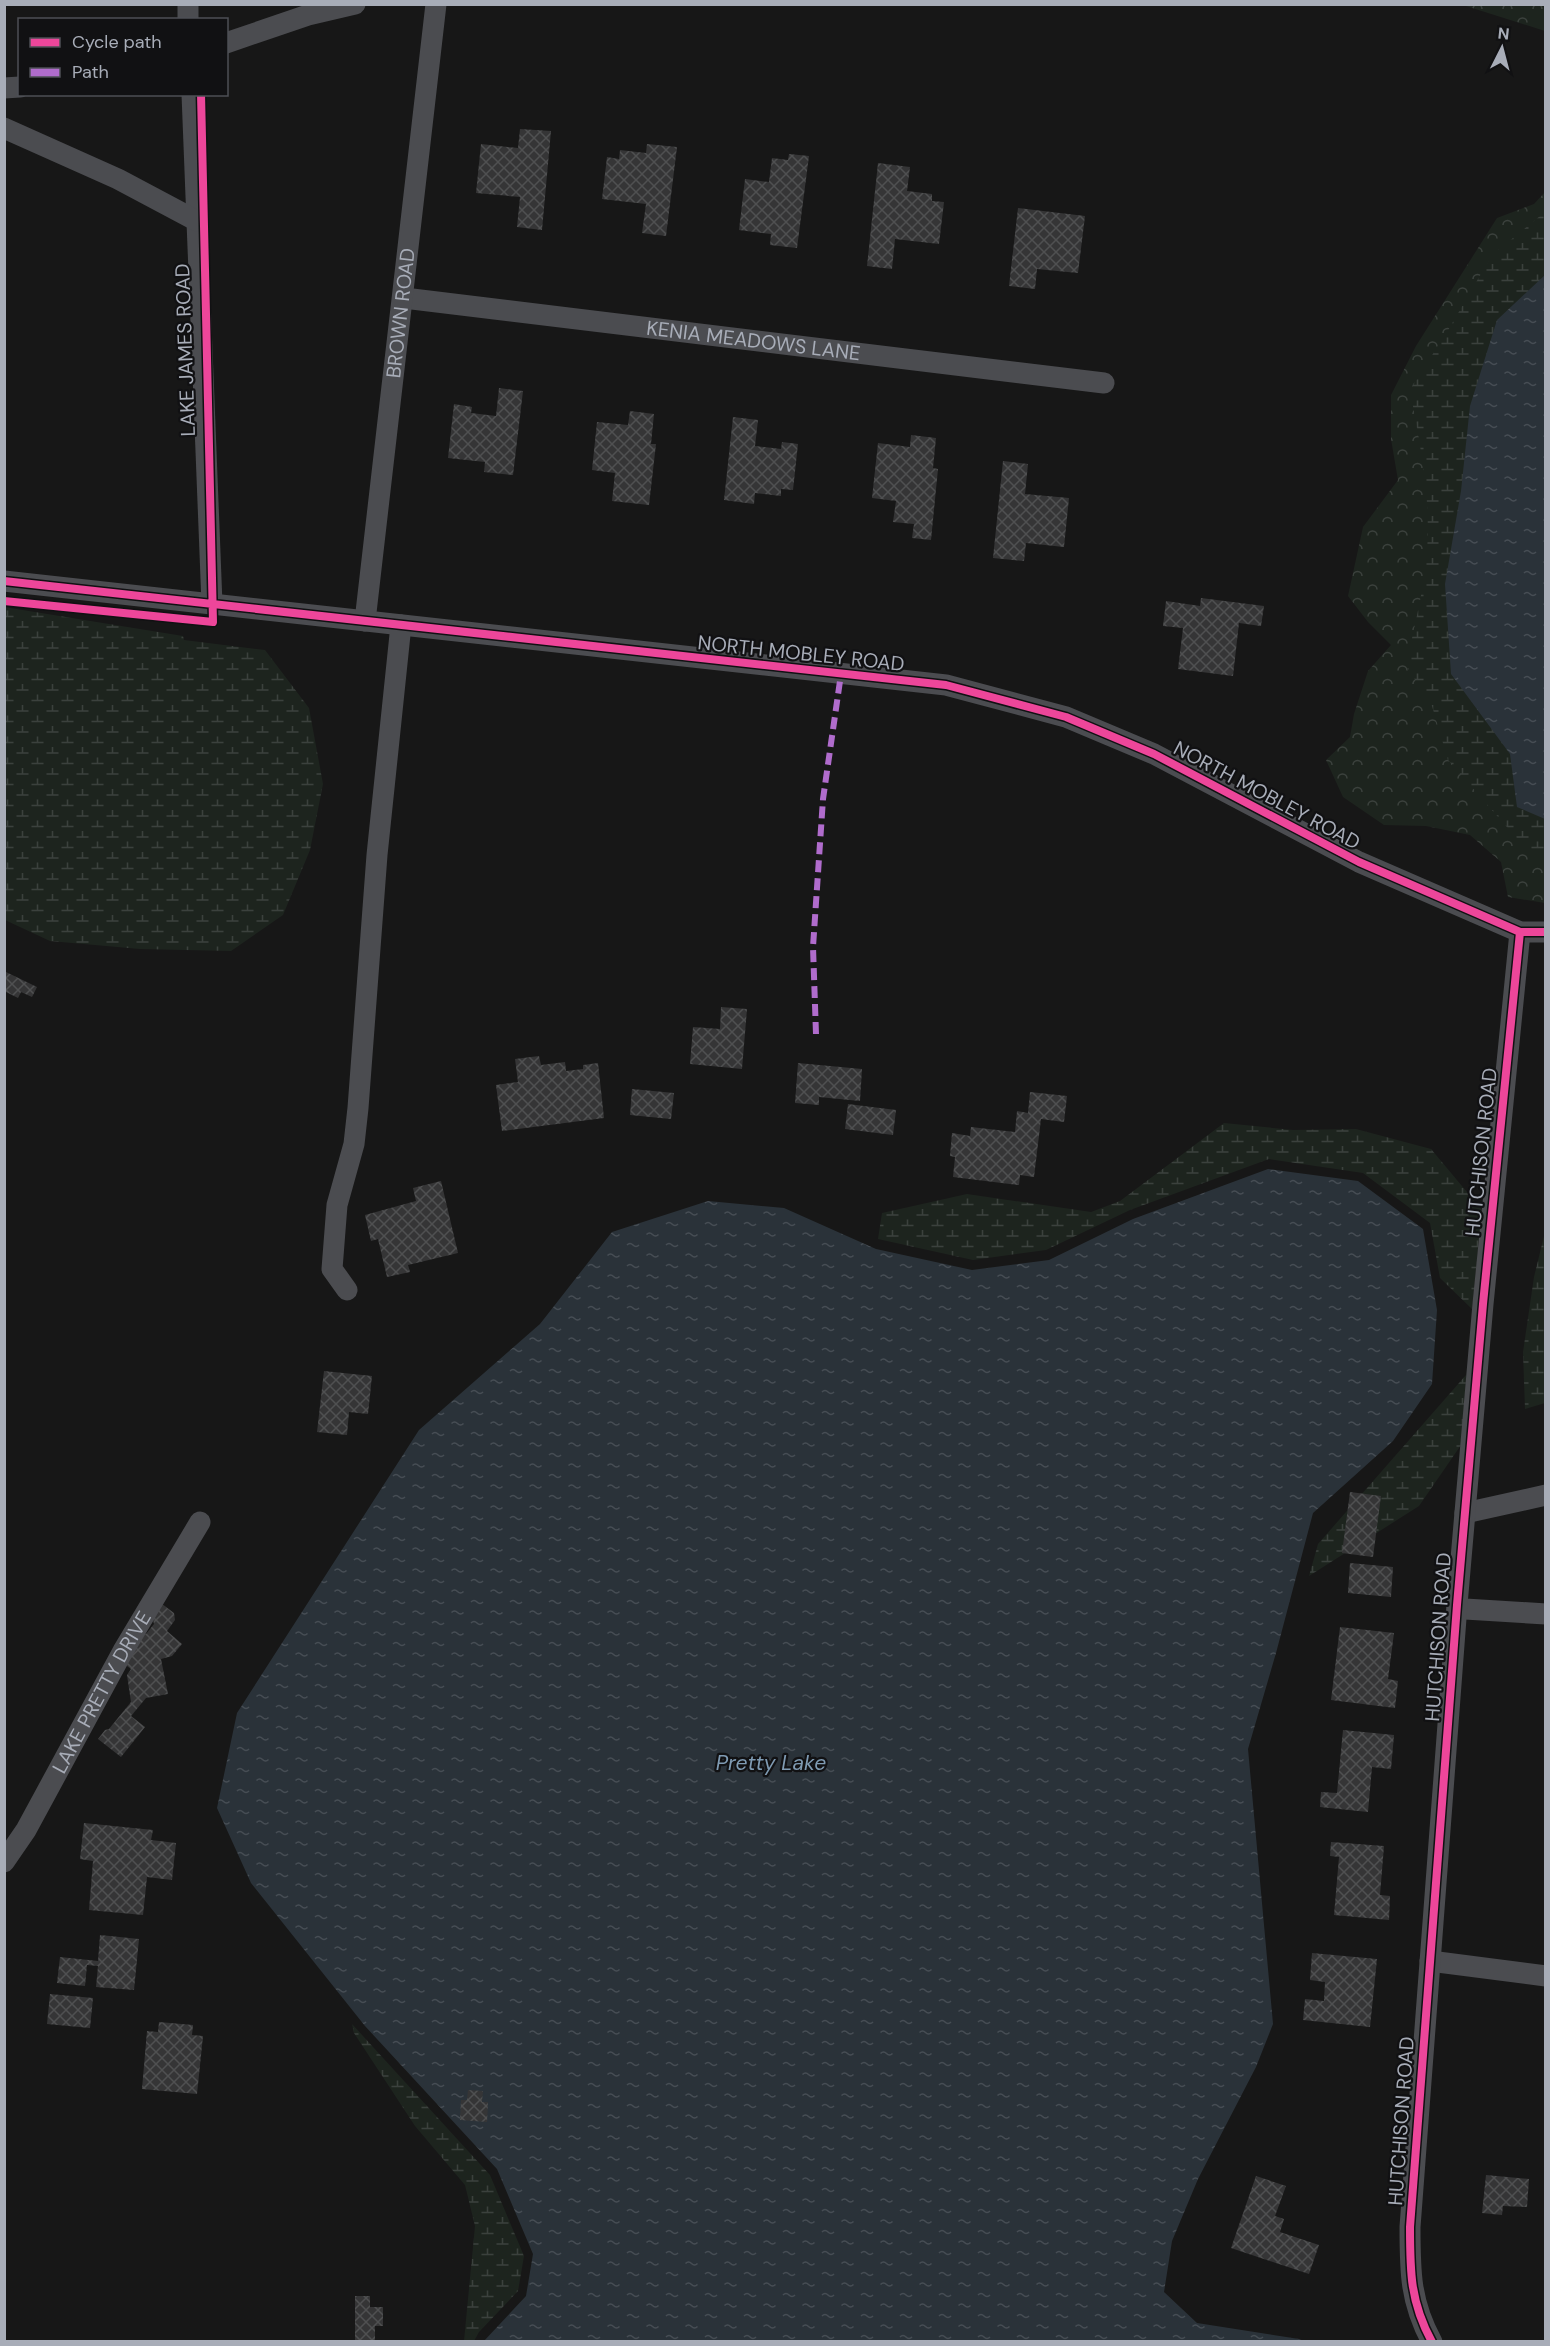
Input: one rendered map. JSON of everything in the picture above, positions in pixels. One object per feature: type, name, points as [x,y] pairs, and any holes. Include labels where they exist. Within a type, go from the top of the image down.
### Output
[{"type":"street","points":[[228,42],[308,15],[355,4]]},
{"type":"street","name":"BROWN ROAD","points":[[365,621],[404,298],[436,4]]},
{"type":"street","name":"LAKE JAMES ROAD","points":[[192,96],[212,604]]},
{"type":"street","points":[[4,128],[118,179],[197,221]]},
{"type":"street","name":"KENIA MEADOWS LANE","points":[[404,298],[1104,383]]},
{"type":"street","name":"NORTH MOBLEY ROAD","points":[[4,581],[946,685],[1066,717],[1154,754],[1359,862],[1520,932],[1545,932]]},
{"type":"street","points":[[347,1290],[332,1269],[337,1205],[354,1144],[358,1108],[377,855],[401,626]]},
{"type":"street","name":"HUTCHISON ROAD","points":[[1432,2342],[1422,2323],[1410,2280],[1410,2238],[1457,1605],[1484,1292],[1520,932]]},
{"type":"street","points":[[1465,1513],[1545,1495]]},
{"type":"street","name":"LAKE PRETTY DRIVE","points":[[4,1863],[26,1830],[123,1651],[200,1522]]},
{"type":"street","points":[[1457,1605],[1465,1609],[1545,1614]]},
{"type":"street","points":[[1430,1961],[1545,1976]]},
{"type":"green space","points":[[1463,5],[1545,5],[1545,31],[1466,6]]},
{"type":"green space","points":[[1545,192],[1545,903],[1508,897],[1501,862],[1470,835],[1426,826],[1384,825],[1343,797],[1326,760],[1350,737],[1354,714],[1368,671],[1391,645],[1368,622],[1348,596],[1363,527],[1398,480],[1391,439],[1391,395],[1416,346],[1497,218],[1534,204]]},
{"type":"green space","points":[[1545,212],[1545,854],[1528,851],[1448,760],[1432,706],[1406,666],[1424,580],[1428,531],[1424,471],[1410,390],[1492,255]]},
{"type":"green space","points":[[4,607],[183,636],[184,640],[265,650],[309,708],[323,784],[310,850],[283,915],[231,951],[140,949],[50,941],[5,920]]},
{"type":"green space","points":[[1224,1123],[1293,1130],[1356,1129],[1431,1149],[1482,1210],[1472,1309],[1440,1278],[1430,1223],[1363,1173],[1269,1159],[1130,1210],[1046,1250],[973,1260],[878,1239],[882,1213],[967,1194],[1091,1212],[1120,1201]]},
{"type":"green space","points":[[1545,1232],[1545,1403],[1525,1409],[1523,1352],[1534,1277]]},
{"type":"green space","points":[[1467,1368],[1461,1445],[1419,1506],[1309,1576],[1318,1544],[1466,1375]]},
{"type":"green space","points":[[352,2024],[490,2175],[524,2256],[518,2291],[479,2332],[474,2341],[464,2341],[475,2226],[465,2185],[415,2126],[354,2033]]},
{"type":"water","points":[[1545,275],[1545,819],[1517,807],[1510,754],[1451,674],[1445,584],[1461,491],[1470,406],[1497,320]]},
{"type":"water","name":"Pretty Lake","points":[[1268,1169],[1358,1181],[1423,1229],[1437,1310],[1432,1384],[1393,1441],[1313,1513],[1248,1749],[1273,2024],[1256,2067],[1198,2179],[1172,2241],[1164,2292],[1197,2323],[1304,2341],[484,2341],[526,2296],[533,2254],[497,2169],[365,2026],[251,1883],[217,1808],[237,1713],[419,1430],[540,1324],[612,1232],[708,1201],[784,1208],[876,1249],[972,1270],[1049,1260],[1133,1219]]},
{"type":"building","points":[[520,129],[551,131],[542,230],[517,227],[520,197],[476,193],[481,144],[518,148]]},
{"type":"building","points":[[647,144],[677,147],[666,236],[642,233],[646,204],[602,199],[607,157],[619,159],[620,150],[646,153]]},
{"type":"building","points":[[789,154],[809,156],[797,248],[770,245],[771,234],[739,230],[745,179],[769,182],[772,158],[788,160]]},
{"type":"building","points":[[878,163],[910,167],[907,191],[932,194],[932,201],[944,202],[939,244],[895,239],[892,269],[867,266]]},
{"type":"building","points":[[1018,208],[1085,216],[1078,273],[1037,269],[1035,289],[1009,286]]},
{"type":"building","points":[[499,388],[523,391],[513,475],[484,472],[485,462],[448,458],[454,404],[472,407],[471,413],[496,416]]},
{"type":"building","points":[[630,411],[654,414],[651,444],[656,444],[649,505],[612,501],[615,473],[592,470],[597,422],[628,425]]},
{"type":"building","points":[[733,417],[758,420],[755,446],[781,449],[782,442],[798,444],[793,490],[781,489],[781,496],[755,493],[754,504],[724,500]]},
{"type":"building","points":[[911,435],[936,438],[933,468],[938,469],[931,540],[912,538],[914,524],[893,522],[896,501],[872,498],[878,443],[910,447]]},
{"type":"building","points":[[1003,461],[1028,464],[1025,494],[1069,498],[1064,547],[1026,543],[1024,561],[993,558]]},
{"type":"building","points":[[1201,598],[1264,606],[1261,626],[1239,623],[1233,676],[1178,669],[1183,628],[1163,626],[1166,601],[1200,606]]},
{"type":"building","points":[[4,971],[37,987],[32,997],[21,992],[18,998],[4,991]]},
{"type":"building","points":[[721,1007],[747,1009],[742,1069],[690,1064],[693,1027],[720,1029]]},
{"type":"building","points":[[539,1056],[541,1065],[565,1062],[566,1071],[583,1069],[583,1065],[598,1063],[604,1118],[502,1131],[496,1085],[518,1082],[515,1059]]},
{"type":"building","points":[[798,1063],[862,1069],[860,1101],[819,1097],[819,1105],[795,1103]]},
{"type":"building","points":[[632,1089],[674,1093],[671,1119],[630,1115]]},
{"type":"building","points":[[1030,1092],[1067,1096],[1064,1122],[1041,1119],[1034,1177],[1020,1175],[1019,1185],[953,1177],[955,1157],[950,1156],[952,1133],[970,1136],[971,1127],[1015,1132],[1017,1111],[1028,1113]]},
{"type":"building","points":[[848,1104],[896,1110],[893,1135],[845,1129]]},
{"type":"building","points":[[441,1181],[458,1253],[408,1265],[410,1272],[387,1277],[378,1239],[371,1241],[365,1215],[416,1201],[413,1188]]},
{"type":"building","points":[[324,1371],[372,1376],[368,1414],[349,1412],[347,1435],[317,1432]]},
{"type":"building","points":[[1350,1492],[1381,1496],[1373,1557],[1342,1553]]},
{"type":"building","points":[[1350,1563],[1393,1567],[1391,1597],[1348,1593]]},
{"type":"building","points":[[162,1604],[174,1613],[175,1620],[167,1631],[182,1644],[172,1656],[161,1659],[168,1694],[146,1698],[131,1716],[145,1727],[121,1757],[98,1739],[131,1702],[127,1675],[131,1669],[119,1660],[139,1635],[146,1634],[154,1624],[152,1616]]},
{"type":"building","points":[[1340,1627],[1394,1633],[1388,1679],[1398,1681],[1395,1708],[1331,1700]]},
{"type":"building","points":[[1343,1730],[1394,1735],[1391,1769],[1372,1767],[1368,1812],[1320,1807],[1321,1792],[1337,1793]]},
{"type":"building","points":[[84,1823],[153,1830],[151,1840],[176,1843],[172,1880],[147,1877],[143,1915],[89,1910],[93,1861],[80,1859]]},
{"type":"building","points":[[1331,1842],[1384,1846],[1380,1895],[1390,1896],[1389,1920],[1334,1915],[1339,1857],[1330,1856]]},
{"type":"building","points":[[100,1935],[139,1939],[134,1990],[96,1987],[98,1966],[87,1965],[85,1986],[57,1983],[60,1957],[98,1961]]},
{"type":"building","points":[[1312,1953],[1377,1959],[1370,2027],[1303,2020],[1305,1999],[1324,2001],[1325,1982],[1310,1980]]},
{"type":"building","points":[[50,1994],[93,1998],[90,2028],[47,2024]]},
{"type":"building","points":[[159,2022],[193,2025],[192,2035],[203,2036],[197,2094],[142,2089],[147,2031],[158,2032]]},
{"type":"building","points":[[468,2090],[483,2091],[482,2102],[488,2102],[487,2122],[460,2120],[461,2100],[467,2100]]},
{"type":"building","points":[[1486,2175],[1529,2179],[1527,2207],[1503,2206],[1502,2215],[1482,2213]]},
{"type":"building","points":[[1256,2176],[1286,2186],[1275,2216],[1284,2219],[1280,2232],[1319,2245],[1309,2274],[1231,2248]]},
{"type":"building","points":[[355,2296],[370,2296],[370,2307],[383,2307],[383,2326],[375,2326],[375,2342],[355,2342]]},
{"type":"marked path","points":[[816,1034],[813,947],[823,799],[841,674]]},
{"type":"cycle path","points":[[4,601],[213,622],[201,96]]},
{"type":"cycle path","points":[[4,581],[946,685],[1066,717],[1154,754],[1359,862],[1520,932],[1546,932]]},
{"type":"cycle path","points":[[1432,2342],[1415,2300],[1410,2258],[1410,2227],[1457,1605],[1483,1304],[1520,932]]}]
